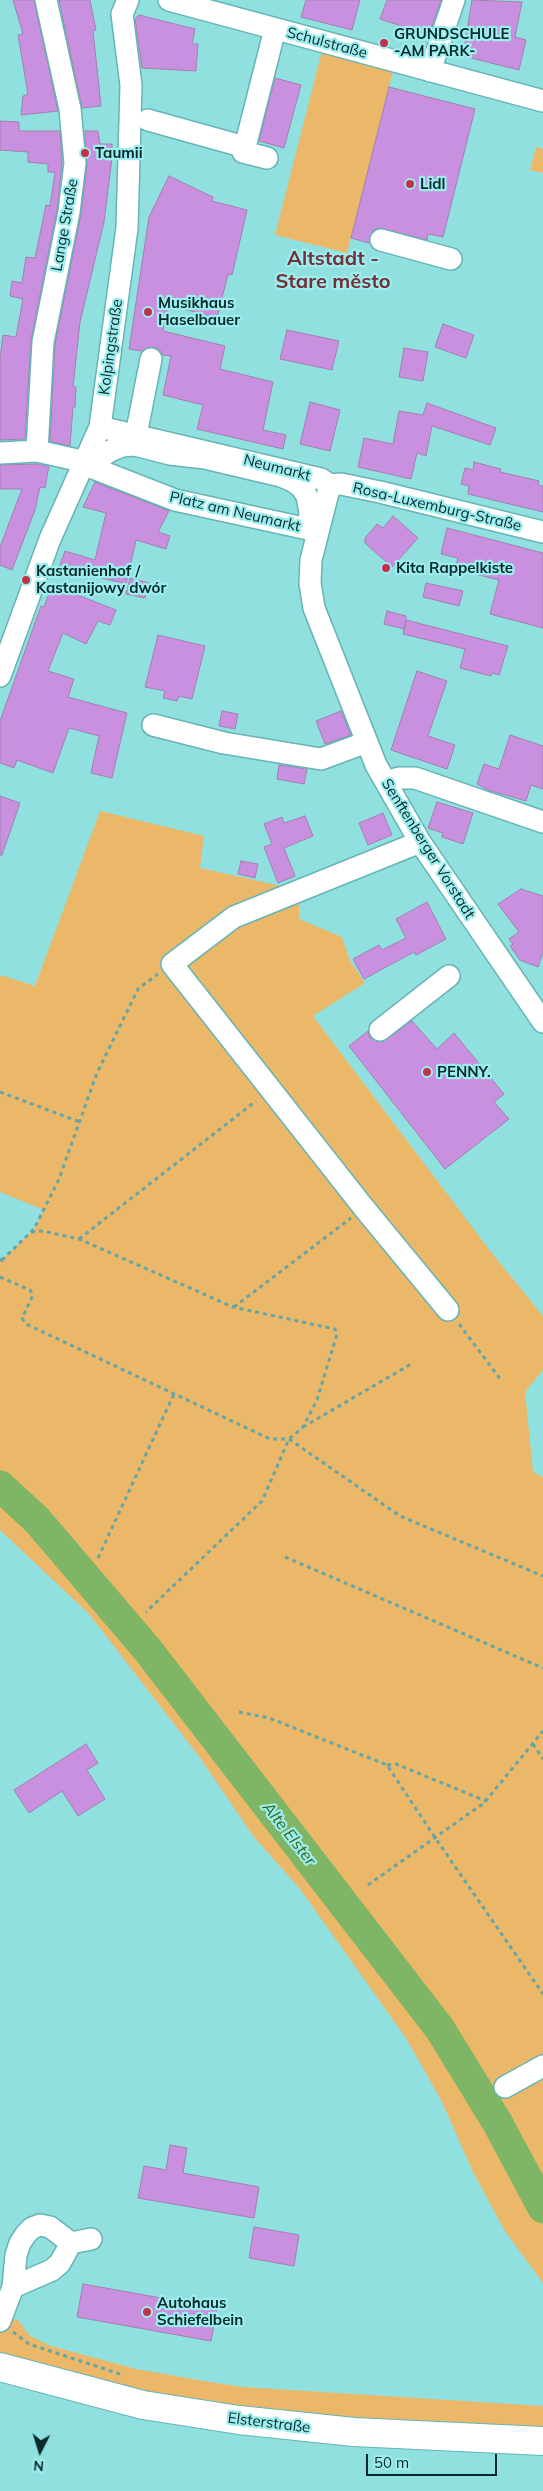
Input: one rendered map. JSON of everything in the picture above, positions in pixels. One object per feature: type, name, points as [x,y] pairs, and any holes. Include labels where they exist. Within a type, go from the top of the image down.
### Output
[{"type":"main road","name":"Elsterstraße","points":[[0,2367],[143,2406],[239,2420],[354,2432],[543,2441]]},
{"type":"street","name":"Lange Straße","points":[[37,451],[43,342],[69,212],[75,163],[70,108],[46,0]]},
{"type":"street","name":"Kolpingstraße","points":[[0,676],[50,538],[93,466],[126,247],[131,85],[122,19],[123,9],[127,0]]},
{"type":"street","name":"Schulstraße","points":[[169,0],[543,101]]},
{"type":"street","points":[[430,71],[454,0]]},
{"type":"street","points":[[267,158],[243,152],[275,29]]},
{"type":"street","points":[[148,120],[244,147]]},
{"type":"street","points":[[381,240],[451,258]]},
{"type":"street","points":[[136,436],[151,359]]},
{"type":"street","name":"Neumarkt","points":[[100,427],[321,479],[330,485],[311,560],[310,583],[314,608]]},
{"type":"street","name":"Platz am Neumarkt","points":[[93,466],[93,468],[101,457],[122,446],[135,445],[170,454],[189,454],[281,476],[301,487],[307,496],[310,513],[308,529],[175,500],[151,489],[93,466]]},
{"type":"street","points":[[0,452],[37,451],[93,466]]},
{"type":"street","name":"Rosa-Luxemburg-Straße","points":[[330,485],[341,484],[380,492],[543,532]]},
{"type":"street","name":"Senftenberger Vorstadt","points":[[314,608],[367,742],[386,782],[420,842],[541,1017]]},
{"type":"street","points":[[154,725],[224,743],[321,759],[367,742]]},
{"type":"street","points":[[386,782],[399,778],[415,778],[543,822]]},
{"type":"street","points":[[420,842],[234,917],[172,964],[364,1208],[448,1310]]},
{"type":"street","points":[[380,1030],[449,976]]},
{"type":"street","points":[[505,2087],[543,2066]]},
{"type":"street","points":[[3,2326],[13,2287],[16,2255],[20,2243],[26,2234],[32,2228],[40,2225],[50,2226],[81,2241],[52,2270],[13,2287]]},
{"type":"path","points":[[0,1266],[1,1260],[31,1232],[60,1179],[97,1073],[138,989],[172,964]]},
{"type":"path","points":[[79,1239],[271,1089]]},
{"type":"path","points":[[0,1092],[80,1122]]},
{"type":"path","points":[[233,1307],[364,1208]]},
{"type":"path","points":[[31,1232],[43,1231],[79,1239],[233,1307],[335,1329],[337,1334],[317,1400],[303,1427]]},
{"type":"path","points":[[0,1277],[30,1290],[33,1295],[22,1318],[26,1324],[270,1439],[288,1439],[400,1516],[543,1576]]},
{"type":"path","points":[[448,1310],[501,1380]]},
{"type":"path","points":[[146,1612],[262,1501],[288,1439],[303,1427],[413,1363]]},
{"type":"path","points":[[98,1558],[174,1394]]},
{"type":"path","points":[[285,1557],[543,1668]]},
{"type":"path","points":[[239,1712],[269,1718],[387,1765],[396,1764],[486,1801]]},
{"type":"path","points":[[368,1885],[436,1839],[486,1801],[543,1731]]},
{"type":"path","points":[[533,1744],[543,1759]]},
{"type":"path","points":[[387,1765],[543,1994]]},
{"type":"path","points":[[3,2326],[29,2344],[122,2374]]},
{"type":"shaded area","points":[[324,43],[395,63],[347,253],[275,235]]},
{"type":"shaded area","points":[[536,147],[543,149],[543,173],[530,170]]},
{"type":"shaded area","points":[[100,811],[204,836],[200,868],[299,890],[299,919],[342,937],[350,961],[365,983],[313,1016],[491,1252],[543,1316],[543,1370],[525,1392],[533,1472],[543,1477],[543,2283],[505,2231],[473,2172],[442,2102],[406,2038],[300,1889],[254,1837],[198,1755],[89,1614],[0,1530],[0,1259],[2,1260],[34,1229],[44,1210],[0,1192],[0,977],[1,975],[35,986]]},
{"type":"shaded area","points":[[0,2316],[18,2320],[30,2336],[51,2346],[136,2369],[204,2381],[243,2387],[543,2406],[543,2441],[354,2432],[0,2366]]},
{"type":"building","points":[[13,0],[34,0],[58,111],[21,115],[23,96],[28,94],[18,35],[23,34]]},
{"type":"building","points":[[59,0],[90,0],[96,30],[93,31],[101,106],[82,108]]},
{"type":"building","points":[[306,0],[360,0],[352,30],[301,17]]},
{"type":"building","points":[[387,0],[441,0],[429,35],[380,19]]},
{"type":"building","points":[[472,0],[522,2],[515,37],[526,40],[519,70],[463,56]]},
{"type":"building","points":[[139,15],[195,29],[192,44],[198,44],[196,71],[142,68],[135,19]]},
{"type":"building","points":[[275,78],[301,85],[284,148],[259,141]]},
{"type":"building","name":"Lidl","points":[[389,87],[475,109],[443,237],[428,234],[427,240],[378,228],[372,232],[369,243],[351,238]]},
{"type":"building","points":[[0,121],[19,122],[19,131],[60,131],[62,163],[57,210],[31,340],[25,439],[0,440],[0,359],[3,335],[16,337],[23,299],[10,296],[12,281],[22,283],[26,257],[35,258],[46,205],[50,206],[55,172],[48,172],[48,164],[28,162],[28,152],[0,150]]},
{"type":"building","points":[[85,131],[98,131],[100,144],[112,144],[112,158],[104,222],[80,322],[73,387],[76,387],[75,407],[73,407],[70,446],[50,441],[55,344],[81,214],[87,165]]},
{"type":"building","points":[[169,176],[213,197],[212,201],[247,210],[232,275],[228,274],[217,318],[168,305],[163,331],[225,346],[220,369],[273,382],[263,430],[286,435],[283,449],[197,429],[203,405],[163,395],[171,356],[163,355],[159,349],[153,347],[141,351],[129,349],[149,217]]},
{"type":"building","points":[[443,324],[474,335],[466,358],[435,347]]},
{"type":"building","points":[[287,330],[339,341],[332,370],[280,359]]},
{"type":"building","points":[[404,348],[428,352],[423,381],[399,377]]},
{"type":"building","points":[[310,402],[340,410],[330,451],[300,444]]},
{"type":"building","points":[[427,403],[496,428],[490,445],[432,426],[426,456],[417,453],[411,479],[358,467],[364,438],[393,444],[399,411],[423,415]]},
{"type":"building","points":[[474,462],[501,469],[500,472],[539,481],[538,485],[543,486],[543,512],[468,494],[469,486],[461,484],[465,468],[473,470]]},
{"type":"building","points":[[36,464],[49,466],[45,488],[40,487],[35,510],[12,570],[0,565],[0,547],[22,489],[0,489],[0,465]]},
{"type":"building","points":[[95,482],[169,511],[158,532],[170,536],[166,549],[136,540],[126,584],[59,567],[65,551],[95,560],[106,513],[83,507]]},
{"type":"building","points":[[393,516],[418,538],[392,567],[365,543],[365,538],[377,524],[383,528]]},
{"type":"building","points":[[447,528],[543,553],[543,628],[490,614],[499,580],[455,569],[458,558],[441,554]]},
{"type":"building","points":[[130,578],[149,583],[145,598],[126,594]]},
{"type":"building","points":[[426,583],[463,591],[459,606],[423,597]]},
{"type":"building","points":[[52,585],[116,610],[110,625],[98,621],[86,644],[63,633],[48,671],[74,679],[68,697],[127,713],[112,778],[91,773],[99,736],[69,728],[53,773],[17,760],[14,768],[0,763],[0,721],[41,606],[44,607]]},
{"type":"building","points":[[387,611],[406,616],[404,629],[384,624]]},
{"type":"building","points":[[406,620],[508,646],[499,675],[492,673],[491,676],[460,668],[465,649],[403,634]]},
{"type":"building","points":[[158,635],[205,646],[192,699],[179,696],[177,701],[163,698],[165,691],[145,687]]},
{"type":"building","points":[[417,671],[447,681],[428,736],[455,745],[447,769],[391,750]]},
{"type":"building","points":[[222,711],[238,714],[235,729],[219,726]]},
{"type":"building","points":[[341,711],[351,735],[325,744],[316,721]]},
{"type":"building","points":[[510,735],[543,746],[543,789],[531,785],[526,801],[488,790],[477,784],[484,764],[499,769]]},
{"type":"building","points":[[279,765],[307,769],[304,784],[277,779]]},
{"type":"building","points":[[0,796],[20,803],[2,855],[0,855]]},
{"type":"building","points":[[437,802],[473,813],[463,844],[442,837],[443,833],[428,828]]},
{"type":"building","points":[[383,813],[392,835],[368,845],[359,823]]},
{"type":"building","points":[[305,816],[313,836],[284,848],[295,876],[278,883],[264,847],[272,844],[264,824],[282,817],[284,823]]},
{"type":"building","points":[[241,861],[258,864],[255,878],[238,874]]},
{"type":"building","points":[[521,889],[543,896],[543,952],[538,967],[520,960],[510,946],[513,944],[509,939],[519,932],[498,904]]},
{"type":"building","points":[[427,902],[446,939],[416,955],[414,952],[364,979],[353,959],[379,945],[382,950],[406,938],[396,919]]},
{"type":"building","name":"PENNY.","points":[[412,1021],[437,1049],[454,1033],[504,1094],[494,1102],[509,1119],[445,1169],[349,1046],[368,1031],[370,1038],[382,1042]]},
{"type":"building","points":[[86,1744],[98,1763],[87,1770],[105,1799],[78,1816],[62,1791],[29,1813],[14,1790]]},
{"type":"building","points":[[170,2145],[187,2148],[183,2173],[259,2187],[254,2218],[138,2198],[144,2166],[166,2170]]},
{"type":"building","points":[[254,2227],[299,2235],[294,2266],[249,2258]]},
{"type":"building","name":"Autohaus Schiefelbein","points":[[83,2284],[217,2308],[211,2341],[77,2317]]},
{"type":"waterway","name":"Alte Elster","points":[[0,1486],[37,1520],[147,1649],[440,2029],[497,2122],[543,2208]]},
{"type":"place","name":"GRUNDSCHULE -AM PARK-","points":[[384,43]]},
{"type":"place","name":"Taumii","points":[[85,153]]},
{"type":"place","name":"Lidl","points":[[410,184]]},
{"type":"place","name":"Musikhaus Haselbauer","points":[[148,312]]},
{"type":"place","name":"Kita Rappelkiste","points":[[386,568]]},
{"type":"place","name":"Kastanienhof / Kastanijowy dwór","points":[[26,580]]},
{"type":"place","name":"PENNY.","points":[[427,1072]]},
{"type":"place","name":"Autohaus Schiefelbein","points":[[147,2312]]},
{"type":"district","name":"Altstadt - Stare město","points":[[333,270]]}]
